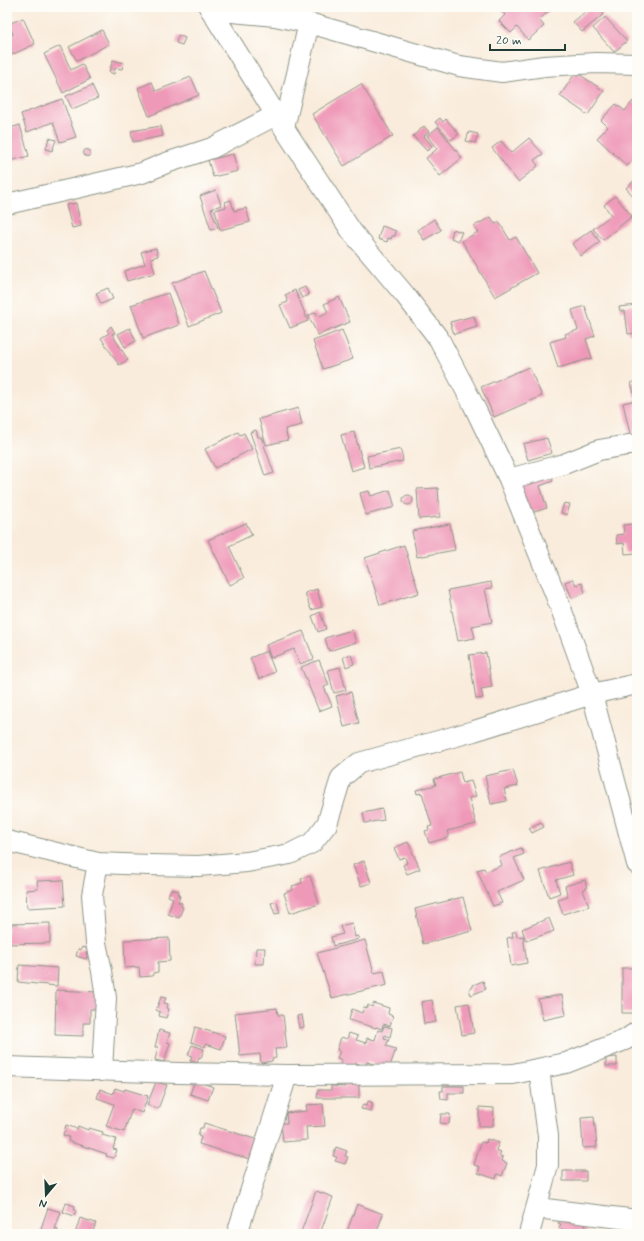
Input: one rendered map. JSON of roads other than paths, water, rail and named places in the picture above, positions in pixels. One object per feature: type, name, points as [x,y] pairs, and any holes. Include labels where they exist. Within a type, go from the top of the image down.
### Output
[{"type":"street","points":[[210,8],[275,16],[309,23],[459,66],[502,72],[544,66],[596,63],[637,64]]},
{"type":"street","points":[[210,8],[280,121],[352,232],[405,295],[439,339],[473,404],[508,479],[560,606],[592,694],[637,864]]},
{"type":"street","points":[[280,121],[309,23]]},
{"type":"street","points":[[7,204],[142,173],[212,148],[280,121]]},
{"type":"street","points":[[508,479],[564,464],[599,450],[637,445]]},
{"type":"street","points":[[7,841],[98,863],[198,866],[248,862],[290,854],[312,842],[327,824],[341,778],[358,763],[474,731],[592,694],[637,684]]},
{"type":"street","points":[[98,863],[92,895],[96,944],[106,998],[102,1071]]},
{"type":"street","points":[[7,1067],[102,1071],[286,1075],[513,1074],[566,1063],[624,1040],[637,1032]]},
{"type":"street","points":[[529,1234],[548,1165],[548,1136],[539,1069]]},
{"type":"street","points":[[238,1234],[286,1075]]},
{"type":"street","points":[[537,1208],[637,1220]]}]
